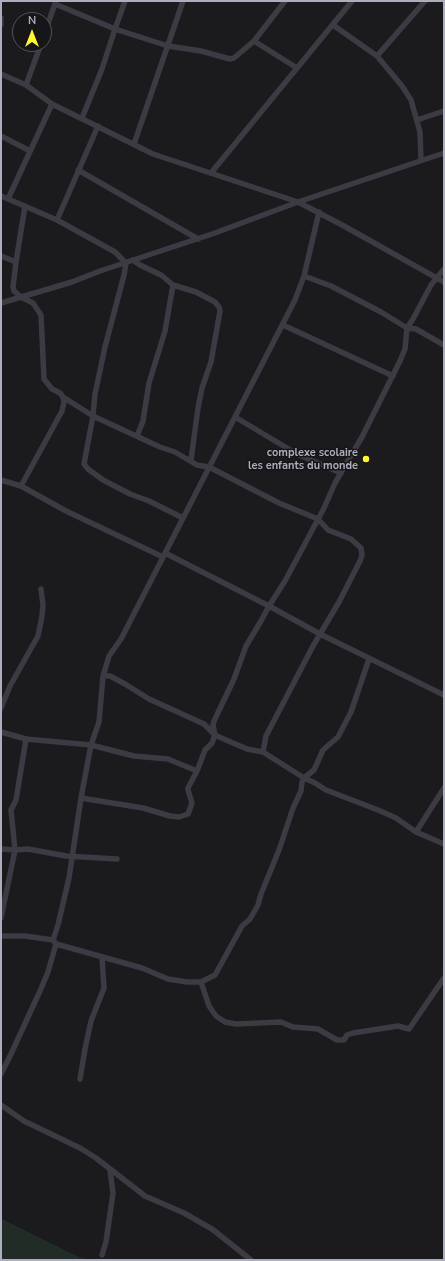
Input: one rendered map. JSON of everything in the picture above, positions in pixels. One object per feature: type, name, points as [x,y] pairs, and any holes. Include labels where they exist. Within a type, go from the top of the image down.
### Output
[{"type":"street","points":[[82,118],[102,69],[125,1]]},
{"type":"street","points":[[134,144],[183,1]]},
{"type":"street","points":[[52,14],[56,3],[115,29],[168,46],[200,51],[230,59],[234,58],[254,41],[285,1]]},
{"type":"street","points":[[211,173],[352,1]]},
{"type":"street","points":[[377,56],[425,1]]},
{"type":"street","points":[[1,18],[1,25]]},
{"type":"street","points":[[333,25],[377,56],[402,86],[411,100],[417,120],[420,132],[421,160]]},
{"type":"street","points":[[254,41],[297,68]]},
{"type":"street","points":[[26,85],[38,52]]},
{"type":"street","points":[[1,74],[26,85],[52,104],[153,154],[298,202],[319,212],[444,282]]},
{"type":"street","points":[[8,199],[52,104]]},
{"type":"street","points":[[417,120],[444,111]]},
{"type":"street","points":[[57,220],[98,126]]},
{"type":"street","points":[[1,136],[30,151]]},
{"type":"street","points":[[1,303],[72,282],[100,271],[198,239],[298,202],[444,153]]},
{"type":"street","points":[[78,170],[198,239]]},
{"type":"street","points":[[1,196],[57,220],[115,252],[126,263]]},
{"type":"street","points":[[25,206],[13,287],[14,291],[21,297],[34,303],[41,315],[44,379],[52,389],[93,416],[160,447],[175,452],[191,460],[197,465],[209,467],[280,503],[318,519],[328,530],[355,541],[361,548],[362,551],[360,561],[266,736],[263,752]]},
{"type":"street","points":[[1,1074],[48,972],[69,878],[81,798],[91,745],[100,722],[103,676],[109,656],[121,639],[295,300],[304,276],[319,212]]},
{"type":"street","points":[[1,256],[16,262]]},
{"type":"street","points":[[133,260],[161,275],[173,285],[196,292],[218,304],[220,311],[211,362],[202,388],[198,408],[191,460]]},
{"type":"street","points":[[126,263],[95,394],[93,416],[84,461],[85,466],[103,480],[183,518]]},
{"type":"street","points":[[81,798],[143,808],[170,816],[183,816],[188,814],[192,803],[188,788],[197,771],[205,750],[212,743],[215,735],[213,725],[214,721],[234,679],[246,646],[285,581],[318,519],[334,483],[362,438],[405,350],[407,328],[425,295],[444,269]]},
{"type":"street","points":[[304,276],[331,286],[407,328],[416,329],[444,345]]},
{"type":"street","points":[[137,436],[143,421],[149,383],[165,331],[173,285]]},
{"type":"street","points":[[283,325],[393,376]]},
{"type":"street","points":[[21,486],[62,412],[64,402],[63,397]]},
{"type":"street","points":[[235,417],[297,454],[341,473]]},
{"type":"street","points":[[1,480],[21,486],[66,511],[164,555],[269,606],[369,659],[444,695]]},
{"type":"street","points":[[1,708],[10,686],[38,636],[43,605],[40,588],[41,589]]},
{"type":"street","points":[[1,936],[25,936],[55,942],[142,968],[168,979],[187,982],[201,982],[215,976],[242,926],[250,919],[258,905],[279,850],[292,808],[301,791],[302,782],[304,778],[314,770],[323,750],[338,737],[351,712],[369,659]]},
{"type":"street","points":[[103,676],[110,676],[149,700],[204,724],[215,735],[247,749],[263,752],[326,790],[390,815],[416,832],[444,844]]},
{"type":"street","points":[[1,732],[26,739],[91,745],[134,756],[168,760],[197,771]]},
{"type":"street","points":[[1,918],[15,850],[11,810],[16,800],[26,739]]},
{"type":"street","points":[[416,832],[444,788]]},
{"type":"street","points":[[1,849],[28,849],[72,856],[116,859]]},
{"type":"street","points":[[80,1079],[91,1021],[104,988],[102,957]]},
{"type":"street","points":[[201,982],[209,1006],[216,1016],[225,1022],[236,1024],[281,1022],[293,1028],[318,1028],[337,1040],[344,1040],[348,1035],[353,1033],[398,1026],[409,1029],[444,978]]},
{"type":"street","points":[[1,1105],[24,1121],[80,1148],[96,1158],[145,1196],[184,1213],[212,1229],[251,1260]]},
{"type":"street","points":[[102,1255],[106,1242],[113,1193],[110,1170]]},
{"type":"shaded area","points":[[2,1219],[85,1260],[1,1260]]},
{"type":"place","name":"complexe scolaire les enfants du monde","points":[[366,459]]}]
